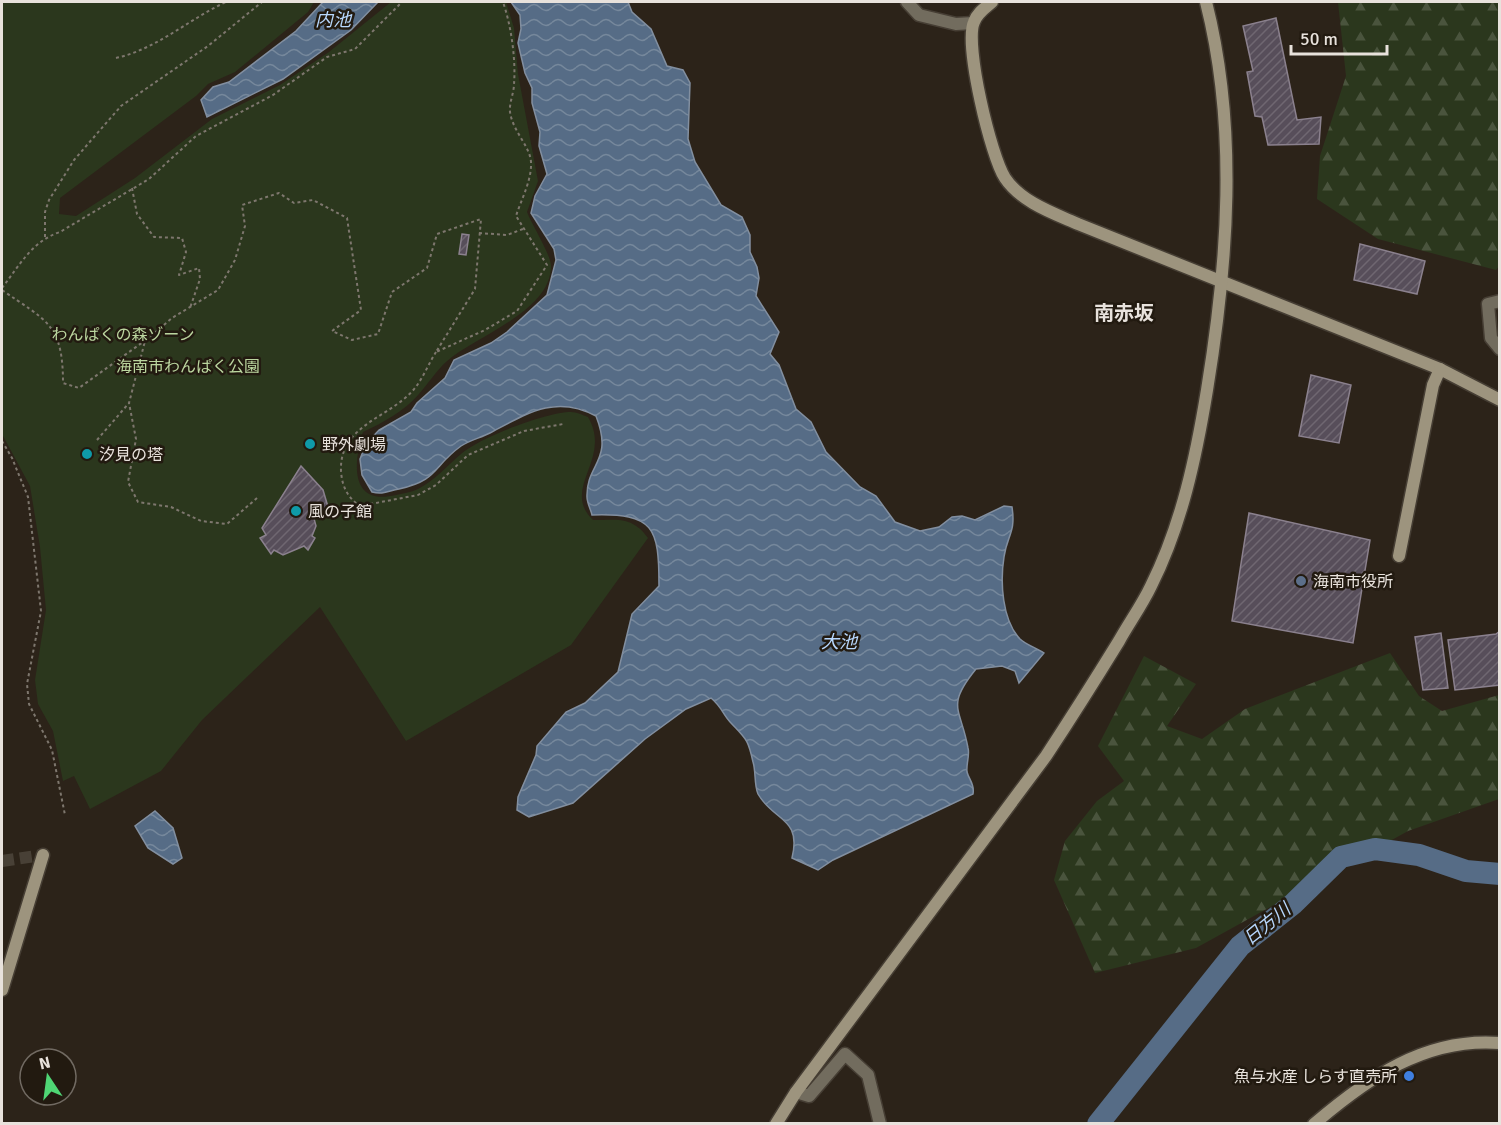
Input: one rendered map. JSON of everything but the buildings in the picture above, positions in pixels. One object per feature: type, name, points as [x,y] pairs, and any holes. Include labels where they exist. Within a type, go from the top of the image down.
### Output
[{"type":"street","points":[[907,2],[919,15],[956,24],[973,23]]},
{"type":"street","points":[[992,2],[973,23],[970,52],[993,148],[1005,178],[1039,207],[1440,369],[1500,400]]},
{"type":"street","points":[[776,1124],[796,1092],[1046,756],[1151,586],[1184,506],[1201,427],[1223,281],[1224,118],[1217,46],[1206,2]]},
{"type":"street","points":[[1500,301],[1488,304],[1491,338],[1500,349]]},
{"type":"street","points":[[1400,556],[1433,385],[1440,369]]},
{"type":"street","points":[[2,990],[43,855]]},
{"type":"street","points":[[1314,1124],[1368,1081],[1412,1057],[1452,1047],[1500,1043]]},
{"type":"street","points":[[796,1092],[809,1096],[845,1054],[868,1075],[880,1124]]},
{"type":"path","points":[[116,58],[137,54],[202,13],[226,2]]},
{"type":"path","points":[[45,237],[45,212],[49,200],[74,160],[121,106],[208,46],[262,2]]},
{"type":"path","points":[[402,2],[356,49],[327,57],[273,95],[196,136],[149,179],[60,232],[45,237],[30,249],[2,289],[51,324],[63,356],[63,383],[79,388],[145,341],[172,318],[218,290],[235,260],[245,226],[242,205],[279,193],[294,203],[312,200],[347,218],[361,310],[332,331],[352,340],[378,334],[392,292],[427,268],[437,234],[481,219],[475,289],[414,389],[390,409],[360,427],[340,457],[342,480],[350,500],[360,506],[418,495],[436,485],[468,455],[524,431],[563,424]]},
{"type":"path","points":[[436,352],[485,330],[517,311],[533,290],[547,265],[516,216],[530,176],[531,161],[514,130],[509,109],[514,85],[514,70],[508,15],[503,2]]},
{"type":"path","points":[[132,188],[137,214],[154,237],[182,238],[186,252],[179,274],[199,268],[200,279],[190,308]]},
{"type":"path","points":[[479,233],[507,235],[523,229]]},
{"type":"path","points":[[145,341],[129,403],[136,439],[128,482],[138,502],[171,507],[201,521],[227,525],[257,498]]},
{"type":"path","points":[[97,440],[129,403]]},
{"type":"path","points":[[2,441],[28,496],[41,611],[27,684],[29,704],[52,750],[65,815]]},
{"type":"green space","name":"海南市わんぱく公園","points":[[2,2],[314,2],[308,12],[235,72],[208,84],[196,96],[60,198],[59,214],[76,216],[135,178],[212,119],[280,85],[329,52],[391,2],[506,2],[514,28],[518,74],[538,181],[527,212],[550,261],[548,282],[539,297],[525,310],[459,352],[442,366],[419,394],[400,411],[363,432],[357,457],[358,480],[370,494],[381,497],[408,492],[430,481],[470,448],[497,434],[530,421],[560,413],[573,412],[588,417],[594,432],[595,447],[582,496],[584,508],[593,520],[624,521],[636,526],[648,538],[571,645],[406,741],[320,607],[202,720],[161,771],[90,809],[74,776],[63,781],[53,731],[38,704],[35,680],[46,610],[40,547],[30,486],[2,434]]},
{"type":"green space","points":[[1338,2],[1499,2],[1500,265],[1496,270],[1378,239],[1317,199],[1320,156],[1346,76]]},
{"type":"green space","points":[[1390,653],[1419,696],[1442,711],[1499,695],[1499,799],[1408,831],[1196,948],[1095,973],[1054,880],[1065,841],[1097,801],[1124,781],[1098,746],[1144,656],[1196,684],[1167,726],[1202,739],[1245,709]]},
{"type":"water","name":"内池","points":[[323,2],[378,2],[351,30],[283,79],[207,117],[201,100],[213,87],[229,82],[296,31]]},
{"type":"water","name":"大池","points":[[511,2],[628,2],[632,12],[651,29],[667,66],[683,70],[690,83],[688,139],[695,162],[721,205],[742,217],[750,235],[750,252],[759,278],[756,296],[779,332],[770,354],[779,365],[796,409],[811,422],[826,452],[860,487],[876,496],[895,522],[920,531],[939,527],[952,517],[962,516],[975,520],[1004,506],[1012,507],[1012,528],[1005,550],[1003,567],[1006,611],[1009,622],[1020,639],[1044,653],[1019,683],[1015,671],[1002,666],[976,669],[966,682],[958,700],[958,708],[968,751],[967,772],[973,785],[973,794],[833,860],[818,870],[792,858],[794,845],[790,827],[764,803],[758,794],[748,744],[711,698],[686,709],[645,739],[573,803],[529,817],[517,810],[518,797],[536,755],[537,746],[566,712],[585,703],[618,672],[632,614],[659,586],[657,550],[649,528],[629,517],[592,515],[587,499],[588,486],[601,453],[602,443],[596,416],[567,407],[541,409],[529,413],[464,444],[429,477],[399,489],[382,493],[372,492],[362,475],[360,459],[366,444],[379,430],[411,412],[417,403],[445,378],[454,360],[491,343],[507,332],[547,295],[556,260],[554,249],[531,213],[535,196],[547,174],[539,146],[540,132],[532,103],[532,88],[525,73],[518,43],[521,29],[520,15]]},
{"type":"water","points":[[155,811],[173,828],[182,858],[173,864],[148,848],[135,826]]},
{"type":"waterway","name":"日方川","points":[[1098,1124],[1240,946],[1293,904],[1341,857],[1375,849],[1419,855],[1466,871],[1500,874]]},
{"type":"tunnel","points":[[2,861],[43,855]]},
{"type":"place","name":"野外劇場","points":[[310,444]]},
{"type":"place","name":"汐見の塔","points":[[87,454]]},
{"type":"place","name":"風の子館","points":[[296,511]]},
{"type":"place","name":"海南市役所","points":[[1301,581]]},
{"type":"place","name":"魚与水産 しらす直売所","points":[[1409,1076]]},
{"type":"district","name":"南赤坂","points":[[1124,313]]},
{"type":"park label","name":"わんぱくの森ゾーン","points":[[123,334]]}]
